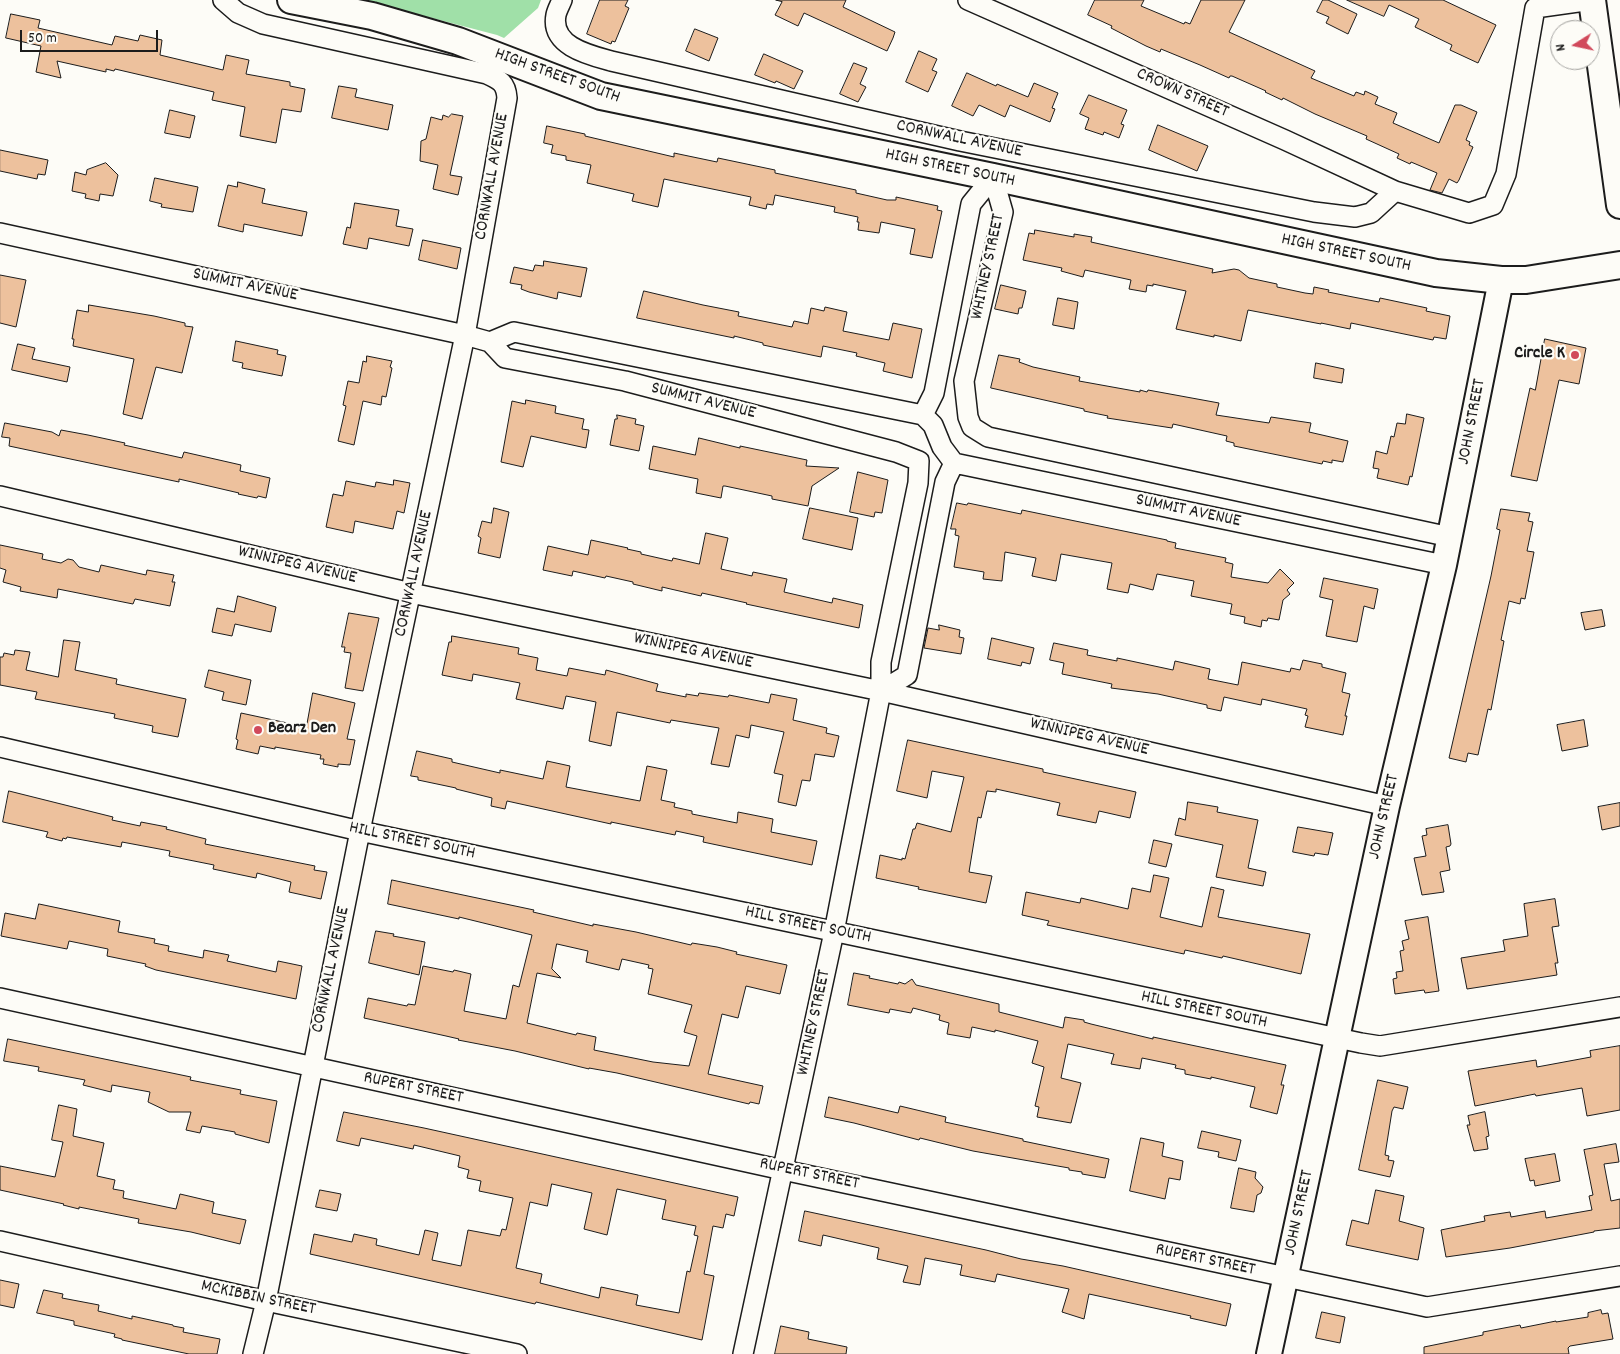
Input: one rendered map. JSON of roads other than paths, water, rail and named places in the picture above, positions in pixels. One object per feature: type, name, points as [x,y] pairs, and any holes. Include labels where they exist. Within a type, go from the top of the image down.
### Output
[{"type":"main road","name":"HIGH STREET SOUTH","points":[[291,0],[372,16],[458,41],[601,96],[993,177],[1436,274],[1502,280],[1526,280],[1620,265]]},
{"type":"main road","points":[[1592,0],[1620,205]]},
{"type":"street","name":"CORNWALL AVENUE","points":[[222,0],[238,13],[263,24],[487,74],[500,80],[506,87],[507,98],[465,335],[360,831],[266,1300],[253,1354]]},
{"type":"street","name":"CORNWALL AVENUE","points":[[562,0],[556,15],[557,30],[563,40],[574,49],[630,66],[960,141],[1314,212],[1355,217],[1371,213],[1395,191]]},
{"type":"street","name":"CROWN STREET","points":[[968,0],[1285,140],[1395,191]]},
{"type":"street","points":[[1395,191],[1469,212],[1493,205],[1506,174],[1531,4],[1592,0]]},
{"type":"street","name":"WHITNEY STREET","points":[[923,415],[934,393],[971,204],[993,177]]},
{"type":"street","name":"WHITNEY STREET","points":[[972,427],[968,417],[964,382],[1003,212],[993,177]]},
{"type":"street","name":"SUMMIT AVENUE","points":[[0,233],[465,335],[490,342],[505,358],[624,382],[896,452],[919,461]]},
{"type":"street","name":"JOHN STREET","points":[[1269,1354],[1387,806],[1444,565],[1502,280]]},
{"type":"street","name":"SUMMIT AVENUE","points":[[490,342],[514,332],[923,415]]},
{"type":"street","points":[[624,382],[630,355]]},
{"type":"street","points":[[881,691],[907,675],[945,482],[954,463],[942,447],[933,425],[923,415]]},
{"type":"street","name":"SUMMIT AVENUE","points":[[972,427],[988,437],[1450,537]]},
{"type":"street","name":"WHITNEY STREET","points":[[743,1354],[834,932],[881,691],[881,662],[918,484],[919,461]]},
{"type":"street","name":"SUMMIT AVENUE","points":[[954,463],[1444,565]]},
{"type":"street","name":"WINNIPEG AVENUE","points":[[0,496],[411,593],[881,691],[1387,806]]},
{"type":"street","name":"HILL STREET SOUTH","points":[[0,747],[360,831],[1337,1039],[1380,1046],[1620,1007]]},
{"type":"street","name":"RUPERT STREET","points":[[0,998],[783,1170],[1427,1307],[1620,1276]]},
{"type":"street","name":"MCKIBBIN STREET","points":[[0,1241],[517,1354]]},
{"type":"place","name":"Circle K","points":[[1575,355]]},
{"type":"place","name":"Bearz Den","points":[[258,730]]}]
